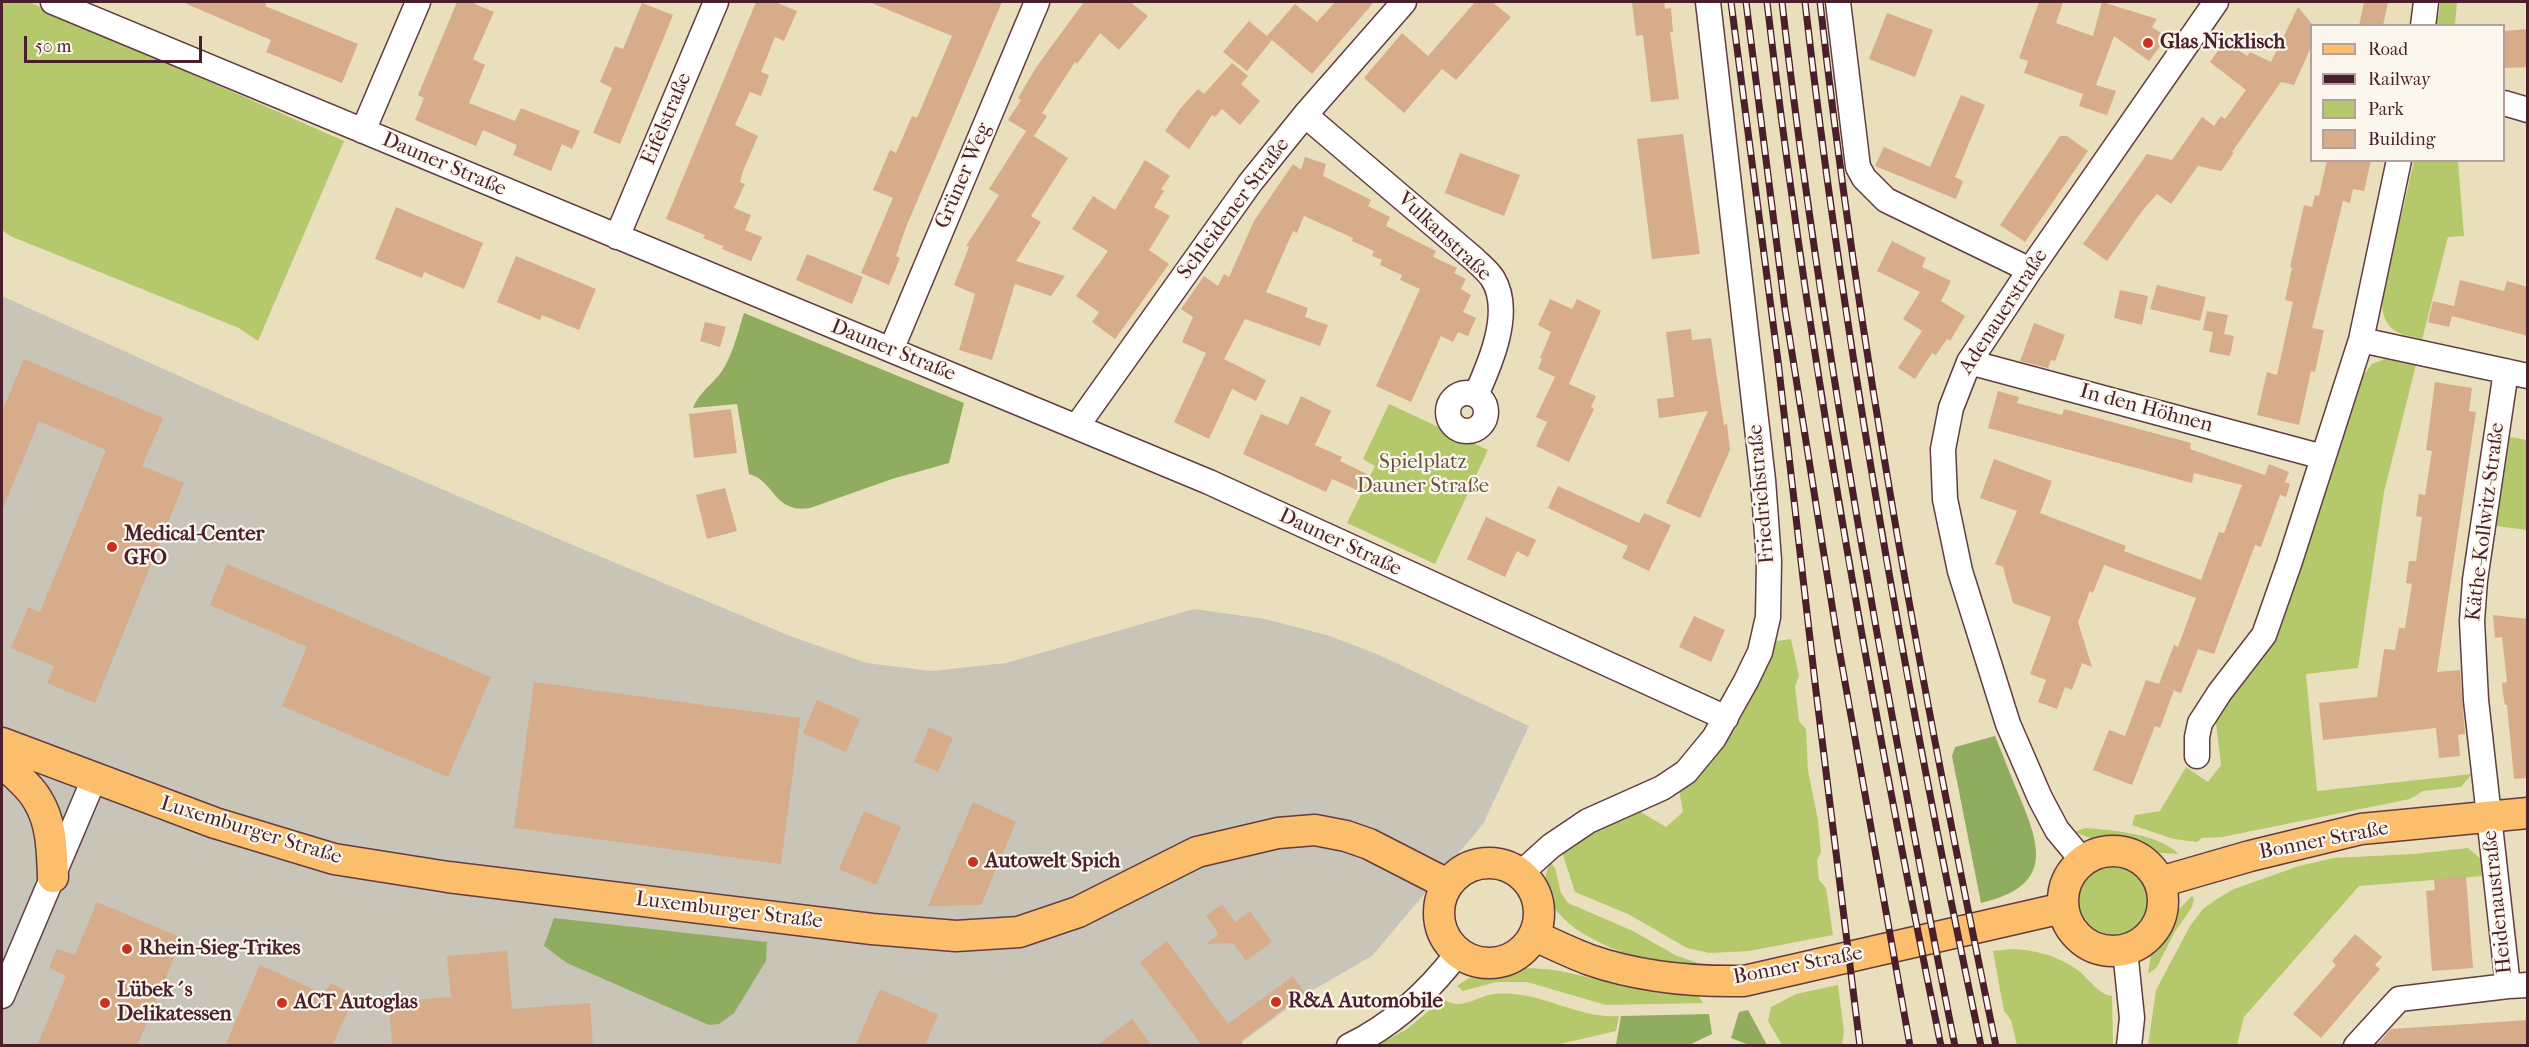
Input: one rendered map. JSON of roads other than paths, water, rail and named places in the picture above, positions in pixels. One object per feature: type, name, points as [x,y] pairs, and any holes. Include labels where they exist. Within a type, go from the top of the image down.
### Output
[{"type":"main road","name":"Luxemburger Straße","points":[[2,743],[215,823],[334,859],[448,877],[872,929],[946,936],[1019,932],[1078,912],[1197,852],[1278,833],[1315,830],[1346,836],[1405,861],[1447,885]]},
{"type":"main road","points":[[2,762],[37,798],[41,807],[52,843],[53,877]]},
{"type":"main road","name":"Bonner Straße","points":[[2160,882],[2250,856],[2361,829],[2528,813]]},
{"type":"main road","points":[[2118,850],[2135,855],[2150,867],[2160,882],[2163,894],[2160,919],[2146,939],[2125,950],[2108,951],[2092,946],[2078,937],[2068,924],[2063,908],[2064,890],[2070,873],[2082,860],[2099,852],[2118,850]]},
{"type":"main road","points":[[1473,865],[1506,865],[1521,873],[1532,886],[1539,902],[1540,919],[1535,936],[1526,948],[1515,957],[1501,963],[1486,964],[1458,953],[1448,942],[1441,928],[1438,913],[1447,885],[1458,872],[1473,865]]},
{"type":"main road","name":"Bonner Straße","points":[[1535,936],[1590,960],[1644,974],[1707,981],[1744,981],[2063,908]]},
{"type":"street","name":"Dauner Straße","points":[[53,2],[1209,482],[1726,718]]},
{"type":"street","points":[[363,131],[418,2]]},
{"type":"street","name":"Eifelstraße","points":[[617,237],[716,2]]},
{"type":"street","name":"Grüner Weg","points":[[891,350],[1037,2]]},
{"type":"street","name":"Schleidener Straße","points":[[1077,426],[1250,183],[1305,115],[1404,2]]},
{"type":"street","name":"Friedrichstraße","points":[[1521,873],[1551,846],[1588,821],[1662,789],[1686,772],[1714,738],[1726,718],[1760,652],[1768,617],[1768,561],[1763,480],[1708,2]]},
{"type":"street","points":[[1839,2],[1858,167],[1864,178],[1886,200],[2030,270]]},
{"type":"street","name":"Adenauerstraße","points":[[2082,860],[2057,830],[2008,724],[1960,571],[1945,499],[1943,449],[1951,408],[1969,362],[2216,2]]},
{"type":"street","points":[[2423,24],[2426,2]]},
{"type":"street","points":[[2505,103],[2528,110]]},
{"type":"street","name":"Vulkanstraße","points":[[1305,115],[1474,259],[1493,279],[1500,304],[1499,332],[1491,363],[1476,395]]},
{"type":"street","points":[[2197,756],[2200,723],[2220,692],[2264,635],[2289,564],[2361,340],[2399,162]]},
{"type":"street","points":[[2361,340],[2517,374]]},
{"type":"street","name":"In den Höhnen","points":[[1969,362],[2323,457]]},
{"type":"street","name":"Käthe-Kollwitz-Straße","points":[[2489,817],[2475,681],[2472,621],[2475,580],[2517,374]]},
{"type":"street","points":[[2,996],[94,779]]},
{"type":"street","name":"Heidenaustraße","points":[[2356,1046],[2399,999],[2518,986],[2495,884],[2489,817]]},
{"type":"street","points":[[2125,950],[2132,1018],[2129,1046]]},
{"type":"street","points":[[1349,1046],[1371,1035],[1414,1002],[1435,983],[1458,953]]},
{"type":"railway","points":[[1731,2],[1778,361],[1860,1046]]},
{"type":"railway","points":[[1746,2],[1785,309],[1838,643],[1910,1046]]},
{"type":"railway","points":[[1767,2],[1783,133],[1821,395],[1866,656],[1941,1046]]},
{"type":"railway","points":[[1782,2],[1813,239],[1850,475],[1905,787],[1955,1046]]},
{"type":"railway","points":[[1805,2],[1839,264],[1881,526],[1928,787],[1981,1046]]},
{"type":"railway","points":[[1820,2],[1854,264],[1896,526],[1919,656],[1996,1046]]},
{"type":"place","name":"Glas Nicklisch","points":[[2148,43]]},
{"type":"place","name":"Medical-Center GFO","points":[[112,547]]},
{"type":"place","name":"Autowelt Spich","points":[[973,862]]},
{"type":"place","name":"Rhein-Sieg-Trikes","points":[[127,949]]},
{"type":"place","name":"R&A Automobile","points":[[1276,1002]]},
{"type":"place","name":"Lübek´s Delikatessen","points":[[105,1003]]},
{"type":"place","name":"ACT Autoglas","points":[[282,1003]]},
{"type":"park label","name":"Spielplatz Dauner Straße","points":[[1423,475]]}]
